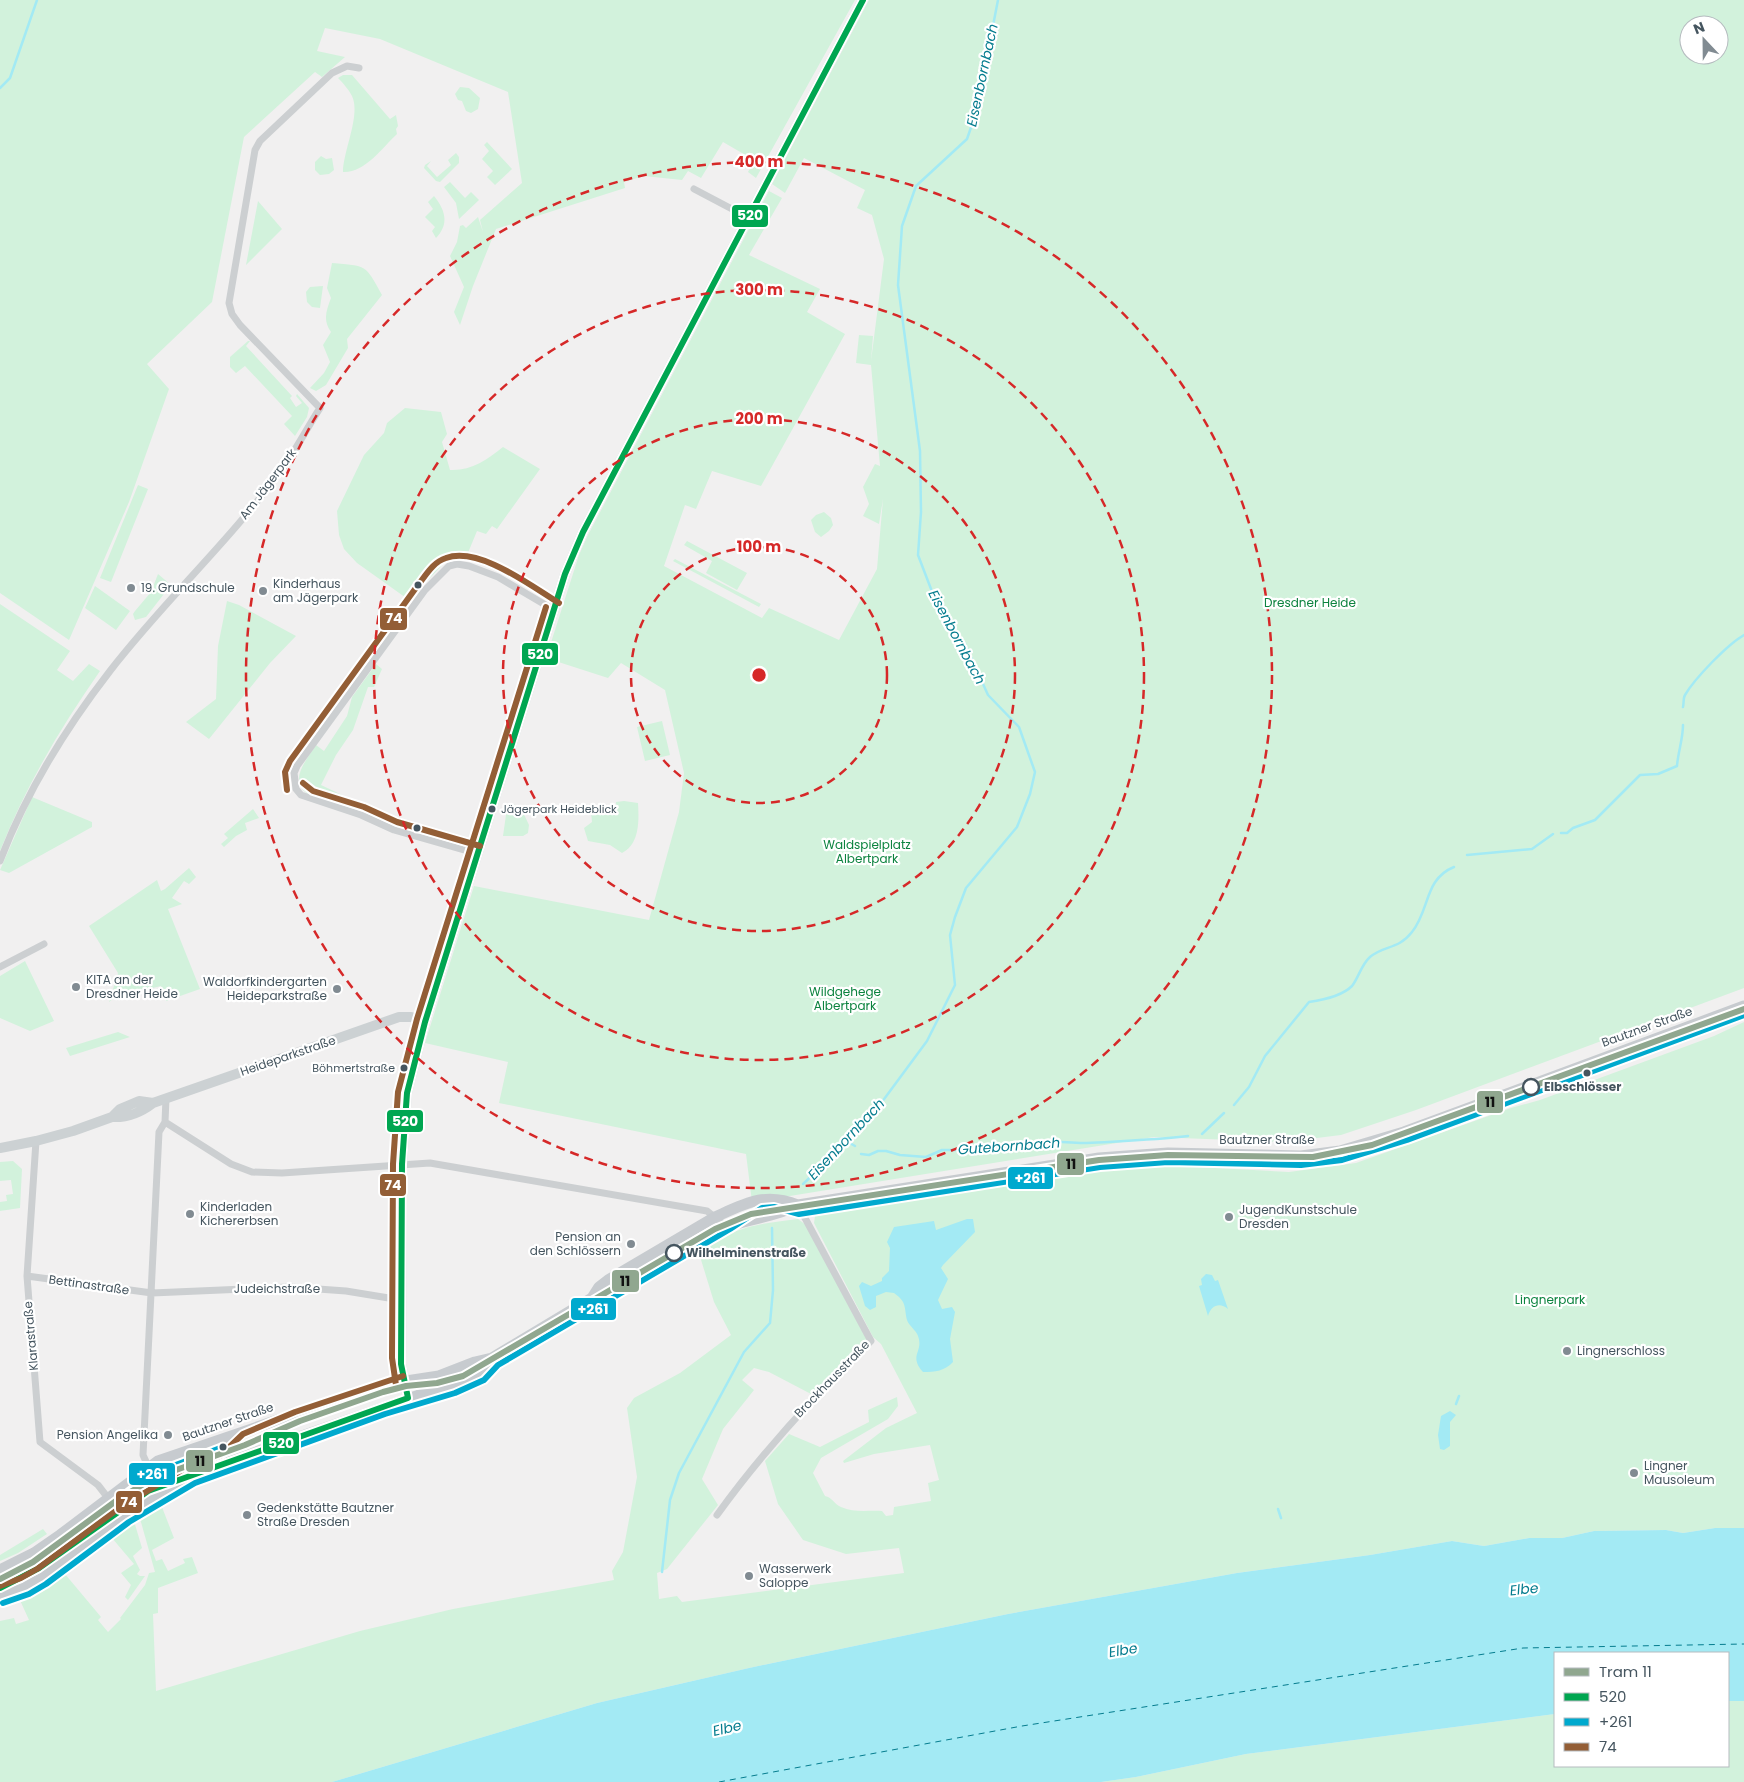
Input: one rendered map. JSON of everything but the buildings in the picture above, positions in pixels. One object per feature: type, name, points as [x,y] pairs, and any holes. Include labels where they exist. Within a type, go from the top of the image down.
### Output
[{"type":"main road","points":[[408,1398],[401,1364],[402,1164],[407,1094],[425,1022],[554,610],[583,532],[863,0]]},
{"type":"main road","name":"Bautzner Straße","points":[[0,1570],[34,1553],[148,1466],[264,1423],[404,1380],[439,1376],[475,1362],[492,1358],[592,1298],[601,1297],[623,1288],[727,1227],[778,1214],[798,1205],[1109,1157],[1168,1153],[1301,1156],[1340,1151],[1404,1132],[1744,1006]]},
{"type":"main road","name":"Heideparkstraße","points":[[0,1148],[36,1141],[112,1117],[120,1109],[139,1102],[152,1103],[399,1017],[411,1017],[425,1022]]},
{"type":"main road","name":"Bautzner Straße","points":[[592,1298],[599,1287],[608,1280],[715,1217],[761,1199],[780,1198],[798,1205]]},
{"type":"main road","name":"Bautzner Straße","points":[[0,1595],[25,1586],[42,1576],[124,1515],[191,1474],[408,1398],[427,1394],[480,1372],[492,1358]]},
{"type":"main road","points":[[8,1585],[52,1560],[116,1509],[148,1491],[191,1474]]},
{"type":"street","name":"Am Jägerpark","points":[[0,861],[27,799],[58,744],[110,671],[266,491],[290,458],[320,408],[240,325],[230,308],[229,298],[255,150],[260,141],[332,73],[347,66],[359,68]]},
{"type":"street","points":[[694,189],[749,218]]},
{"type":"street","points":[[478,854],[394,830],[362,815],[310,800],[301,795],[296,789],[294,773],[297,766],[442,570],[457,564],[482,570],[498,577],[554,610]]},
{"type":"street","points":[[0,968],[44,944]]},
{"type":"street","points":[[148,1466],[143,1455],[159,1132],[165,1122],[166,1098]]},
{"type":"street","points":[[165,1122],[231,1164],[252,1172],[282,1173],[430,1163],[707,1211],[727,1227]]},
{"type":"street","name":"Klarastraße","points":[[36,1141],[27,1276],[40,1442],[98,1486],[108,1498]]},
{"type":"street","name":"Brockhausstraße","points":[[717,1515],[770,1447],[818,1392],[871,1341],[798,1205]]},
{"type":"street","name":"Bettinastraße","points":[[27,1276],[152,1293]]},
{"type":"street","name":"Judeichstraße","points":[[152,1293],[290,1287],[346,1291],[401,1300]]},
{"type":"green space","points":[[0,0],[855,0],[756,178],[748,172],[754,160],[723,142],[701,178],[688,171],[682,180],[644,176],[624,182],[625,188],[496,229],[473,286],[460,325],[454,312],[464,287],[450,256],[457,242],[460,226],[463,225],[466,228],[478,217],[483,232],[480,220],[522,183],[508,92],[380,39],[325,28],[317,51],[345,57],[322,77],[315,72],[244,137],[212,302],[147,364],[169,389],[129,502],[69,640],[0,593]]},
{"type":"green space","name":"Dresdner Heide","points":[[869,0],[1744,0],[1744,988],[1416,1110],[1341,1135],[1285,1142],[1154,1137],[752,1202],[746,1154],[499,1103],[508,1062],[425,1043],[474,886],[649,920],[679,812],[684,773],[665,690],[621,663],[608,678],[546,658],[579,555],[588,535],[769,191],[782,198],[749,255],[820,289],[807,312],[845,334],[761,486],[712,471],[696,509],[685,505],[664,566],[762,618],[769,608],[839,640],[877,569],[883,499],[879,524],[863,516],[869,504],[863,487],[875,464],[880,466],[871,365],[856,363],[859,335],[873,336],[871,361],[884,259],[872,215],[857,208],[865,190],[804,158],[785,193],[772,184]]},
{"type":"green space","points":[[343,75],[352,75],[390,119],[396,115],[398,126],[396,129],[397,134],[373,159],[359,168],[343,172],[353,123],[354,104],[352,96],[338,78]]},
{"type":"green space","points":[[460,87],[469,88],[480,98],[478,109],[471,113],[466,111],[462,101],[458,100],[455,94]]},
{"type":"green space","points":[[487,142],[512,169],[495,185],[487,177],[493,171],[482,159],[489,151],[484,145]]},
{"type":"green space","points":[[456,153],[459,157],[459,163],[440,182],[436,181],[424,168],[431,161],[427,166],[437,177],[451,165],[448,160]]},
{"type":"green space","points":[[321,156],[326,159],[332,158],[334,170],[329,174],[320,175],[315,170],[315,162]]},
{"type":"green space","points":[[450,182],[465,198],[471,192],[479,200],[459,219],[456,203],[444,187]]},
{"type":"green space","points":[[434,196],[441,207],[444,217],[443,228],[436,238],[432,231],[435,227],[425,217],[433,209],[428,202]]},
{"type":"green space","points":[[258,201],[282,229],[246,265]]},
{"type":"green space","points":[[332,263],[364,268],[372,277],[382,295],[347,339],[348,348],[326,385],[316,391],[310,388],[324,373],[330,362],[323,345],[331,332],[326,319],[331,298],[327,288]]},
{"type":"green space","points":[[323,286],[320,308],[312,307],[307,302],[306,292],[310,287]]},
{"type":"green space","points":[[250,341],[246,346],[292,396],[290,398],[296,407],[302,403],[296,396],[297,394],[309,408],[307,417],[295,436],[284,424],[292,416],[245,366],[236,373],[230,367],[230,357]]},
{"type":"green space","points":[[405,408],[441,412],[447,434],[442,442],[450,470],[472,467],[503,447],[540,469],[497,529],[492,526],[486,534],[477,531],[465,560],[446,561],[409,600],[357,563],[344,549],[339,535],[337,511],[364,455],[384,433],[387,423]]},
{"type":"green space","points":[[138,485],[148,489],[111,582],[100,578]]},
{"type":"green space","points":[[824,512],[831,518],[833,525],[821,537],[815,532],[811,520],[816,515]]},
{"type":"green space","points":[[687,541],[747,573],[737,590],[706,573],[712,561],[684,545]]},
{"type":"green space","points":[[675,559],[761,604],[759,607],[673,561]]},
{"type":"green space","points":[[158,574],[171,585],[146,617],[135,620],[133,614],[151,592]]},
{"type":"green space","points":[[95,586],[130,611],[116,630],[85,608]]},
{"type":"green space","points":[[227,601],[239,605],[296,636],[270,663],[209,739],[186,722],[216,699],[218,646]]},
{"type":"green space","points":[[0,604],[70,651],[57,670],[73,681],[89,664],[100,671],[71,714],[45,758],[21,803],[0,851]]},
{"type":"green space","points":[[376,664],[382,669],[374,687],[368,687],[353,730],[336,755],[321,785],[342,795],[338,804],[311,796],[302,789],[299,783],[301,769],[316,745],[324,751],[347,716],[352,697]]},
{"type":"green space","points":[[662,721],[670,755],[645,761],[637,727]]},
{"type":"green space","points":[[32,797],[92,822],[92,827],[9,873],[0,870]]},
{"type":"green space","points":[[616,802],[638,803],[637,831],[628,849],[622,853],[610,845],[588,841],[584,828],[592,822],[591,811],[607,807],[616,813]]},
{"type":"green space","points":[[511,803],[521,808],[529,825],[528,833],[523,836],[503,836],[507,808]]},
{"type":"green space","points":[[253,809],[259,818],[245,823],[247,830],[236,836],[224,847],[221,844],[228,838],[224,834]]},
{"type":"green space","points":[[189,868],[196,877],[189,884],[184,881],[172,898],[182,904],[168,909],[200,989],[166,1001],[161,986],[115,997],[109,1002],[118,973],[89,926],[157,880],[161,891],[165,889]]},
{"type":"green space","points":[[25,961],[54,1021],[30,1031],[0,1018],[0,976]]},
{"type":"green space","name":"Lingnerpark","points":[[1744,1022],[1744,1528],[1715,1528],[1683,1533],[1666,1530],[1594,1531],[1562,1538],[1529,1538],[1484,1546],[1452,1541],[1370,1555],[1237,1573],[1008,1614],[749,1668],[597,1703],[332,1782],[0,1782],[0,1621],[14,1618],[16,1624],[29,1620],[19,1598],[45,1586],[92,1549],[93,1551],[65,1574],[101,1617],[98,1620],[108,1632],[121,1619],[145,1585],[149,1573],[155,1572],[139,1515],[160,1502],[174,1538],[152,1550],[156,1561],[162,1559],[168,1571],[185,1563],[183,1559],[192,1557],[198,1573],[158,1588],[158,1613],[153,1614],[156,1691],[360,1631],[453,1609],[614,1580],[612,1571],[623,1552],[637,1477],[627,1408],[634,1398],[680,1373],[731,1335],[714,1302],[698,1250],[735,1231],[757,1225],[798,1219],[806,1225],[867,1340],[811,1394],[769,1372],[754,1368],[742,1380],[754,1390],[723,1429],[702,1479],[718,1505],[667,1569],[657,1573],[659,1599],[677,1596],[682,1602],[904,1573],[899,1548],[846,1554],[803,1540],[778,1504],[765,1461],[789,1434],[820,1447],[869,1422],[868,1410],[897,1397],[898,1406],[888,1419],[821,1458],[813,1473],[825,1496],[839,1506],[856,1511],[882,1511],[886,1516],[893,1515],[894,1507],[931,1501],[928,1483],[939,1480],[930,1445],[874,1454],[844,1463],[843,1461],[886,1428],[917,1413],[881,1344],[873,1337],[814,1223],[815,1216],[1116,1168],[1159,1165],[1289,1172],[1356,1163],[1511,1108],[1540,1100],[1714,1036]]},
{"type":"green space","points":[[118,1032],[130,1037],[70,1056],[66,1048]]},
{"type":"green space","points":[[13,1161],[22,1169],[20,1208],[0,1211],[0,1202],[7,1201],[6,1195],[13,1194],[11,1180],[0,1181],[0,1162]]},
{"type":"green space","points":[[132,1520],[134,1521],[142,1548],[133,1556],[140,1570],[137,1574],[145,1576],[128,1600],[125,1597],[131,1585],[121,1573],[134,1564],[112,1538],[100,1546],[98,1544]]},
{"type":"green space","points":[[43,1529],[47,1534],[18,1553],[0,1561],[0,1555]]},
{"type":"green space","points":[[1729,1701],[1744,1701],[1744,1782],[1101,1782],[1136,1777],[1246,1754],[1554,1714],[1554,1767],[1729,1767]]},
{"type":"water","points":[[967,1219],[973,1219],[975,1232],[941,1268],[948,1279],[938,1300],[942,1309],[952,1307],[955,1312],[950,1339],[953,1362],[939,1370],[923,1372],[916,1357],[919,1346],[918,1336],[907,1320],[901,1299],[894,1293],[886,1292],[876,1296],[876,1307],[870,1310],[865,1306],[859,1286],[862,1282],[871,1286],[882,1281],[882,1278],[889,1271],[890,1248],[887,1242],[894,1227],[934,1221],[936,1230]]},
{"type":"water","points":[[1206,1274],[1212,1275],[1215,1281],[1218,1280],[1228,1309],[1219,1305],[1216,1306],[1211,1309],[1208,1316],[1199,1286],[1202,1285],[1201,1279]]},
{"type":"water","points":[[1450,1411],[1456,1415],[1450,1422],[1450,1446],[1444,1450],[1440,1449],[1438,1435],[1441,1416]]},
{"type":"water","name":"Elbe","points":[[1715,1528],[1744,1528],[1744,1701],[1729,1701],[1729,1652],[1554,1652],[1554,1714],[1246,1754],[1136,1777],[1101,1782],[332,1782],[597,1703],[749,1668],[1008,1614],[1237,1573],[1370,1555],[1452,1541],[1484,1546],[1529,1538],[1562,1538],[1594,1531],[1666,1530],[1683,1533]]},
{"type":"waterway","points":[[0,88],[10,78],[37,0]]},
{"type":"waterway","name":"Eisenbornbach","points":[[803,1184],[848,1142],[876,1110],[927,1041],[955,985],[950,935],[966,888],[1017,827],[1030,794],[1035,772],[1019,727],[988,695],[965,644],[936,602],[918,555],[921,512],[920,451],[898,285],[902,226],[916,186],[967,139],[976,113],[998,0]]},
{"type":"waterway","name":"Gutebornbach","points":[[1683,707],[1684,696],[1696,680],[1721,653],[1744,635]]},
{"type":"waterway","name":"Gutebornbach","points":[[1561,833],[1567,833],[1573,828],[1595,820],[1640,775],[1658,774],[1677,766],[1683,725]]},
{"type":"waterway","name":"Gutebornbach","points":[[1467,855],[1532,849],[1553,834]]},
{"type":"waterway","name":"Gutebornbach","points":[[1234,1105],[1249,1087],[1265,1056],[1309,1002],[1332,997],[1348,989],[1352,986],[1370,957],[1407,938],[1418,923],[1437,879],[1444,872],[1454,867]]},
{"type":"waterway","name":"Gutebornbach","points":[[1202,1134],[1224,1113]]},
{"type":"waterway","name":"Gutebornbach","points":[[861,1154],[869,1155],[878,1151],[886,1151],[900,1155],[926,1157],[942,1150],[984,1150],[1013,1143],[1022,1147],[1037,1142],[1087,1143],[1188,1136]]},
{"type":"waterway","name":"Eisenbornbach","points":[[848,1142],[855,1146]]},
{"type":"waterway","name":"Eisenbornbach","points":[[662,1572],[670,1500],[679,1473],[744,1352],[770,1323],[773,1290],[772,1228]]},
{"type":"waterway","points":[[1456,1404],[1459,1396]]},
{"type":"waterway","points":[[1278,1509],[1281,1518]]},
{"type":"ferry route","points":[[719,1782],[1022,1726],[1523,1648],[1744,1644]]},
{"type":"tram line","name":"11","points":[[0,1579],[33,1562],[120,1498],[154,1478],[245,1445],[300,1421],[383,1392],[406,1386],[437,1383],[463,1376],[715,1229],[751,1214],[1099,1160],[1168,1155],[1313,1157],[1372,1145],[1744,1009]]},
{"type":"transit line","name":"520","points":[[0,1588],[39,1568],[148,1491],[408,1398],[401,1364],[402,1164],[407,1093],[425,1022],[565,574],[583,532],[863,0]]},
{"type":"transit line","name":"74","points":[[287,790],[285,772],[290,761],[418,585],[437,562],[459,556],[489,562],[520,578],[559,603]]},
{"type":"transit line","name":"74","points":[[396,1385],[392,1358],[393,1164],[398,1092],[417,1019],[546,607]]},
{"type":"transit line","name":"74","points":[[303,783],[313,791],[364,807],[397,822],[480,846]]},
{"type":"transit line","name":"+261","points":[[3,1603],[29,1594],[46,1584],[129,1522],[195,1483],[385,1414],[455,1393],[484,1380],[498,1365],[730,1229],[762,1208],[774,1207],[799,1214],[1100,1167],[1168,1162],[1301,1165],[1342,1160],[1407,1140],[1744,1015]]},
{"type":"transit line","name":"74","points":[[0,1586],[37,1569],[119,1508],[187,1467],[220,1456],[243,1434],[295,1412],[403,1376]]},
{"type":"transit line","name":"+261","points":[[92,1521],[152,1474],[223,1447]]},
{"type":"place","name":"19. Grundschule","points":[[131,588]]},
{"type":"place","name":"Kinderhaus am Jägerpark","points":[[263,591]]},
{"type":"place","name":"Jägerpark Heideblick","points":[[492,809]]},
{"type":"place","name":"KITA an der Dresdner Heide","points":[[76,987]]},
{"type":"place","name":"Waldorfkindergarten Heideparkstraße","points":[[337,989]]},
{"type":"place","name":"Böhmertstraße","points":[[404,1068]]},
{"type":"place","name":"Elbschlösser","points":[[1531,1087]]},
{"type":"place","name":"Kinderladen Kichererbsen","points":[[190,1214]]},
{"type":"place","name":"JugendKunstschule Dresden","points":[[1229,1217]]},
{"type":"place","name":"Pension an den Schlössern","points":[[631,1244]]},
{"type":"place","name":"Wilhelminenstraße","points":[[674,1253]]},
{"type":"place","name":"Lingnerschloss","points":[[1567,1351]]},
{"type":"place","name":"Pension Angelika","points":[[168,1435]]},
{"type":"place","name":"Lingner Mausoleum","points":[[1634,1473]]},
{"type":"place","name":"Gedenkstätte Bautzner Straße Dresden","points":[[247,1515]]},
{"type":"place","name":"Wasserwerk Saloppe","points":[[749,1576]]},
{"type":"park label","name":"Waldspielplatz Albertpark","points":[[867,852]]},
{"type":"park label","name":"Wildgehege Albertpark","points":[[845,999]]}]
